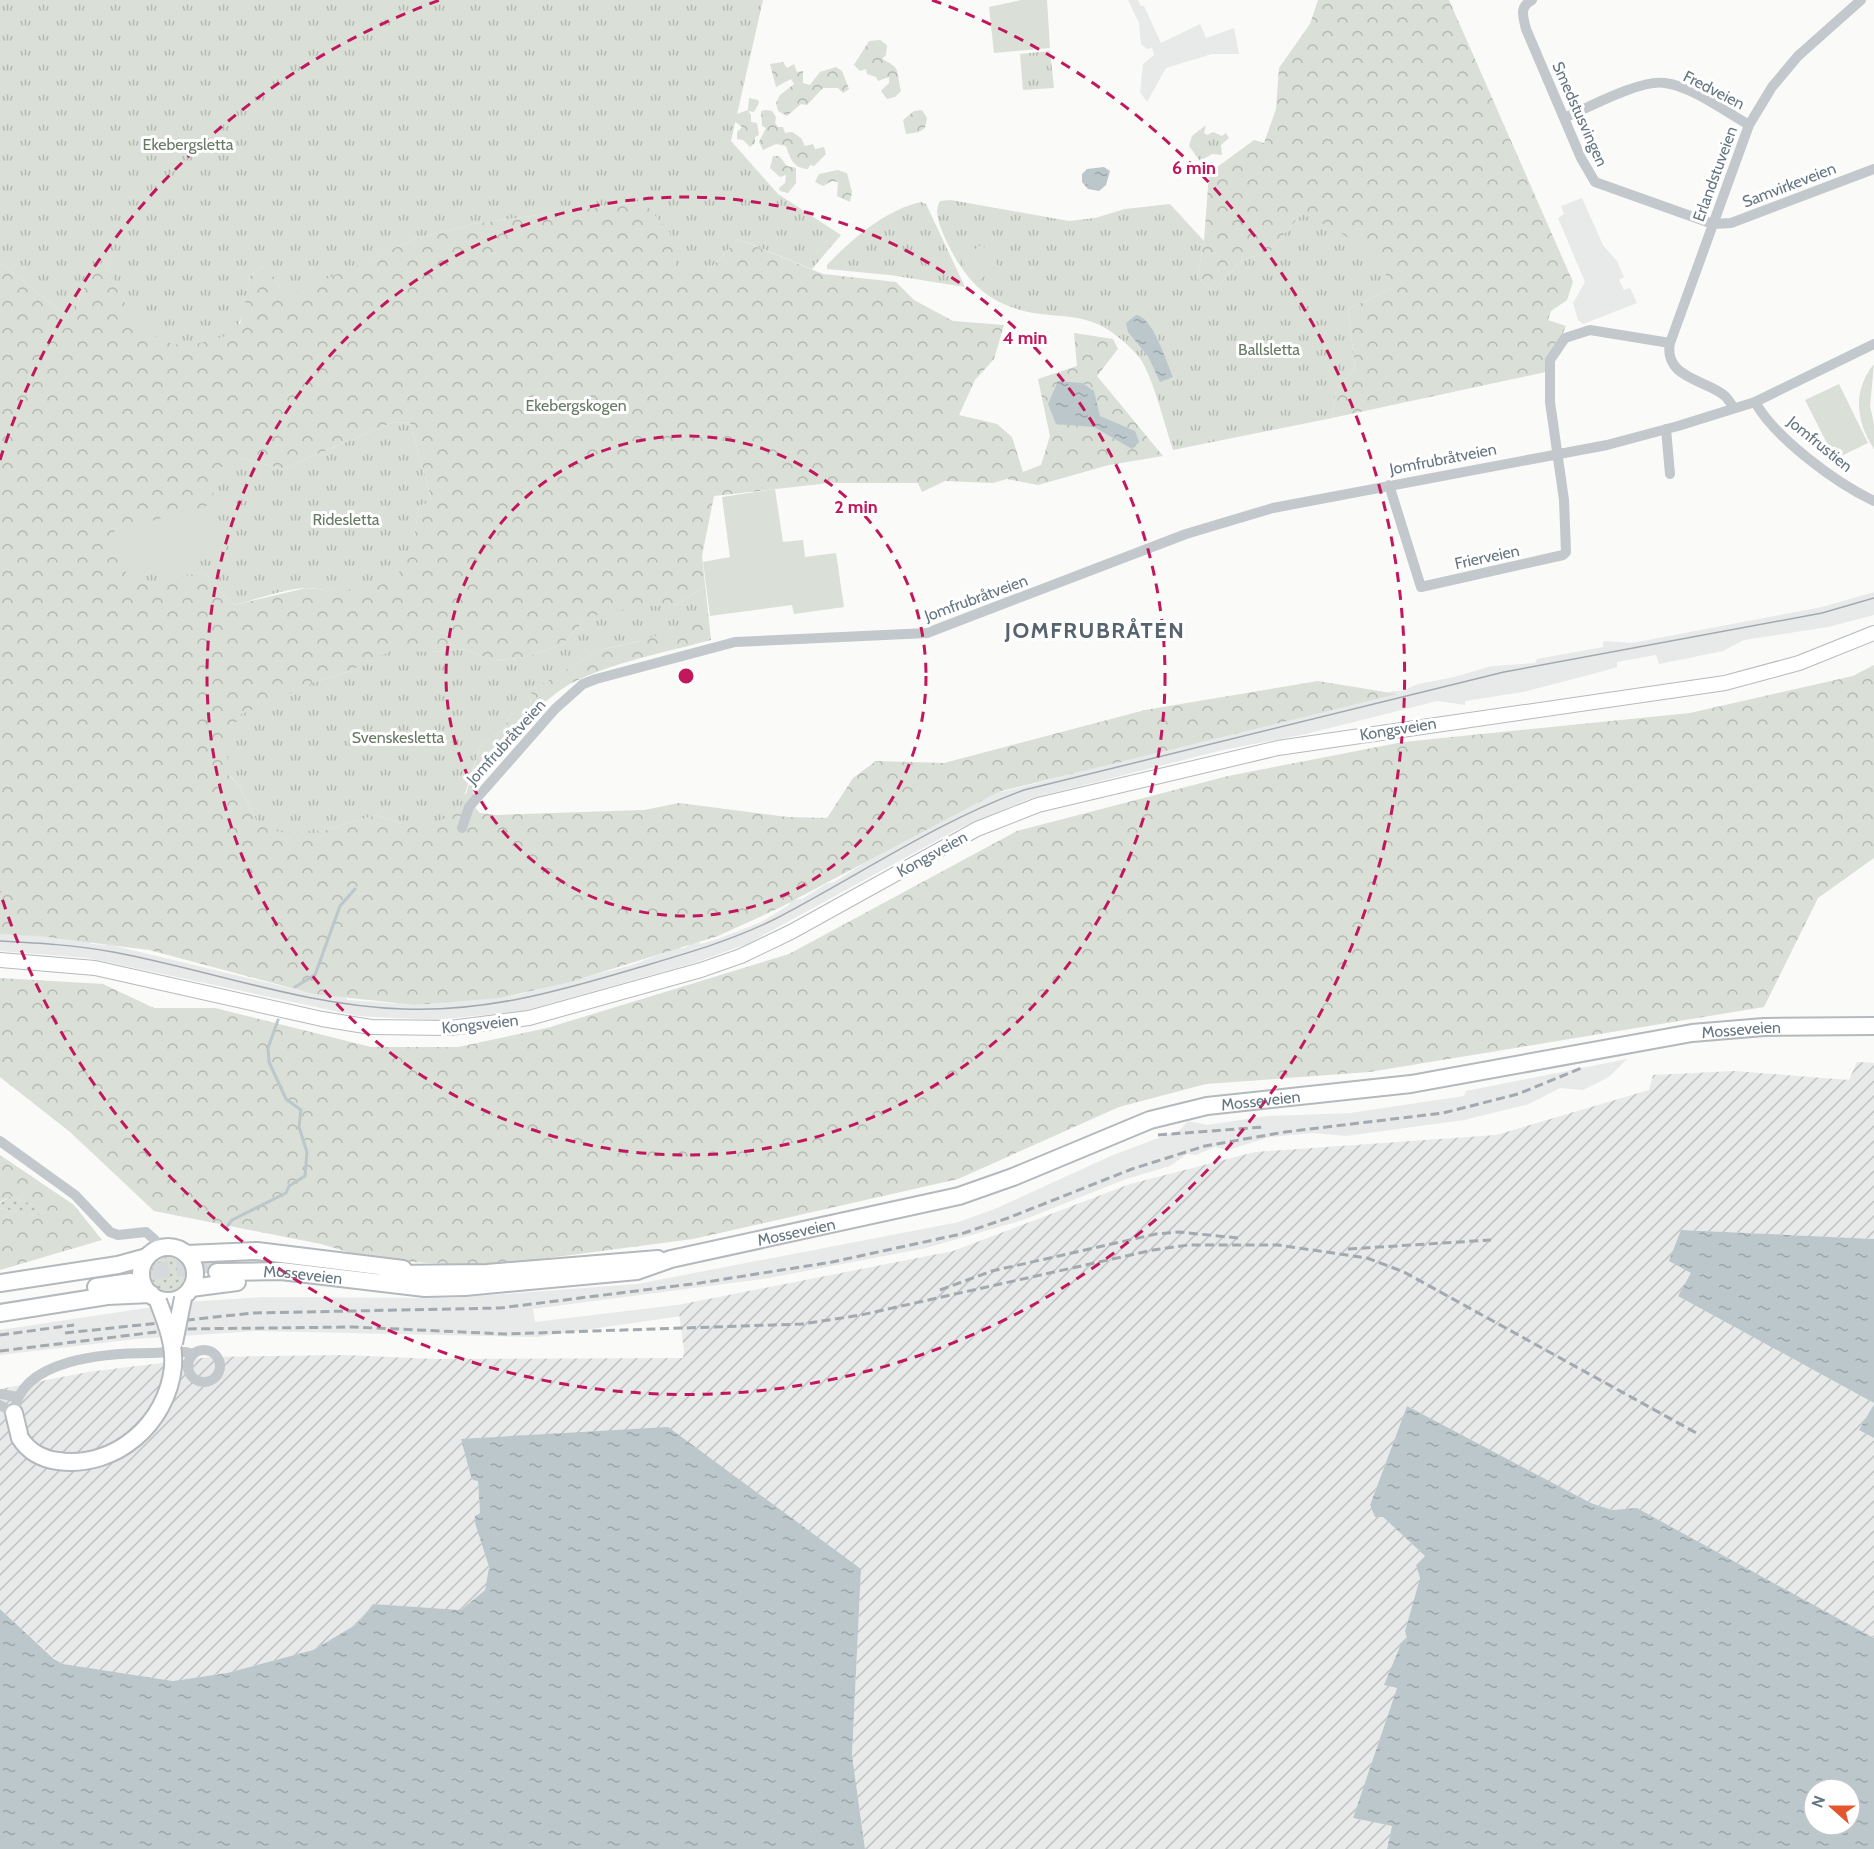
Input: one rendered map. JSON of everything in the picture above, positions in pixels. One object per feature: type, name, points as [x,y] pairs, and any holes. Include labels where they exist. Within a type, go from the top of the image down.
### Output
[{"type":"highway","name":"Mosseveien","points":[[217,1268],[275,1263],[424,1280],[637,1259],[670,1259],[958,1196],[1014,1177],[1138,1125],[1190,1110],[1411,1084],[1692,1033],[1764,1027],[1873,1026]]},
{"type":"highway","points":[[0,1283],[118,1265],[171,1247],[186,1254],[257,1251],[391,1266],[424,1280]]},
{"type":"highway","points":[[153,1252],[141,1276],[155,1298],[173,1347]]},
{"type":"highway","points":[[11,1405],[20,1438],[31,1451],[40,1456],[64,1462],[94,1459],[125,1446],[148,1426],[164,1401],[172,1374],[173,1347],[186,1294],[195,1270],[186,1254]]},
{"type":"highway","points":[[0,1294],[130,1278],[0,1302]]},
{"type":"highway","points":[[0,1313],[107,1296],[171,1301],[212,1284],[246,1281],[385,1290],[424,1280]]},
{"type":"main road","name":"Kongsveien","points":[[0,960],[95,968],[363,1026],[450,1028],[529,1018],[741,956],[791,932],[977,829],[1046,803],[1278,748],[1725,682],[1805,661],[1874,633]]},
{"type":"street","name":"Erlandstuveien","points":[[1670,343],[1749,125],[1772,87],[1798,56],[1861,0]]},
{"type":"street","name":"Smedstusvingen","points":[[1528,4],[1522,14],[1526,28],[1585,166],[1595,182],[1713,224]]},
{"type":"street","name":"Fredveien","points":[[1564,118],[1631,90],[1663,82],[1683,89],[1749,125]]},
{"type":"street","name":"Samvirkeveien","points":[[1713,224],[1731,223],[1874,169]]},
{"type":"street","points":[[1556,453],[1548,372],[1550,360],[1565,338],[1580,332],[1598,330],[1670,343],[1670,353],[1679,371],[1724,395],[1734,408]]},
{"type":"street","name":"Jomfrubråtveien","points":[[462,828],[469,807],[555,710],[583,684],[596,679],[735,642],[927,633],[1209,526],[1273,508],[1607,445],[1755,402],[1874,344]]},
{"type":"street","name":"Jomfrustien","points":[[1755,402],[1763,417],[1791,442],[1848,486],[1874,501]]},
{"type":"street","points":[[1666,429],[1670,474]]},
{"type":"street","name":"Frierveien","points":[[1389,485],[1421,587],[1563,555],[1566,552],[1565,522],[1556,453]]},
{"type":"street","points":[[0,1141],[75,1195],[110,1232],[120,1235],[146,1232],[155,1240],[153,1252]]},
{"type":"street","points":[[0,1395],[11,1405],[34,1377],[57,1366],[115,1355],[179,1350],[194,1354]]},
{"type":"street","points":[[155,1353],[188,1367],[194,1378],[204,1382],[214,1379],[219,1371],[220,1362],[215,1354],[202,1350],[194,1354],[188,1367]]},
{"type":"shaded area","points":[[1128,0],[1138,0],[1141,6],[1144,6],[1161,43],[1200,24],[1206,38],[1234,28],[1239,54],[1212,54],[1166,68],[1147,102],[1140,92],[1143,64],[1154,55],[1152,48],[1147,49],[1141,44],[1139,23]]},
{"type":"shaded area","points":[[1582,198],[1603,245],[1617,261],[1624,277],[1619,280],[1624,290],[1630,288],[1637,303],[1583,324],[1578,320],[1573,303],[1585,282],[1558,218],[1564,214],[1561,206]]},
{"type":"shaded area","points":[[1874,592],[1874,615],[1828,627],[1744,640],[1723,651],[1659,664],[1656,655],[1617,662],[1617,667],[1523,692],[1465,701],[1465,705],[1437,701],[1306,734],[1223,750],[1029,799],[958,829],[747,944],[694,963],[523,1011],[437,1020],[358,1016],[88,958],[0,951],[0,933],[91,939],[91,944],[111,945],[302,991],[344,996],[348,1000],[415,1005],[517,995],[632,965],[676,948],[685,948],[692,943],[699,942],[700,944],[718,939],[761,922],[789,905],[790,900],[802,899],[826,884],[834,882],[888,848],[997,790],[1002,792],[1492,666],[1535,663],[1537,659],[1603,647],[1603,642],[1606,641],[1632,643],[1822,607]]},
{"type":"shaded area","points":[[1627,1059],[1609,1077],[1583,1090],[1560,1088],[1529,1104],[1464,1120],[1346,1136],[1313,1133],[1270,1137],[1228,1150],[1215,1147],[1196,1155],[1187,1154],[1170,1166],[1126,1179],[1023,1220],[926,1248],[769,1278],[533,1309],[535,1322],[701,1302],[702,1313],[537,1337],[257,1331],[136,1339],[0,1355],[0,1330],[186,1302],[264,1297],[451,1298],[637,1284],[959,1222],[997,1208],[1113,1155],[1180,1130],[1188,1121],[1207,1125],[1267,1116],[1350,1113],[1464,1096],[1466,1091]]},
{"type":"shaded area","points":[[1857,1062],[1874,1063],[1874,1239],[1681,1230],[1692,1273],[1679,1296],[1874,1403],[1860,1430],[1874,1438],[1874,1638],[1637,1508],[1612,1510],[1591,1503],[1407,1406],[1370,1505],[1375,1517],[1383,1517],[1425,1556],[1416,1565],[1420,1578],[1405,1631],[1407,1639],[1399,1649],[1385,1685],[1397,1688],[1353,1818],[1392,1826],[1387,1849],[865,1849],[852,1755],[861,1569],[461,1439],[471,1477],[473,1480],[478,1480],[480,1513],[477,1514],[475,1523],[489,1567],[485,1590],[461,1610],[373,1604],[357,1624],[313,1650],[227,1673],[173,1681],[63,1664],[0,1609],[0,1389],[88,1372],[210,1357],[345,1355],[435,1359],[683,1358],[678,1305],[953,1251],[1130,1184],[1255,1152],[1496,1135],[1649,1090],[1653,1075],[1734,1071],[1849,1080]]},
{"type":"green space","name":"Ekebergsletta","points":[[0,0],[763,0],[731,141],[778,194],[841,235],[812,269],[738,239],[706,273],[678,276],[670,233],[643,201],[478,223],[414,239],[289,296],[278,286],[271,271],[262,267],[250,276],[243,313],[233,334],[195,344],[183,345],[168,342],[155,336],[144,326],[125,302],[104,261],[85,285],[75,314],[64,314],[0,263]]},
{"type":"green space","points":[[1021,0],[1047,0],[1050,48],[994,53],[989,7]]},
{"type":"green space","points":[[1318,0],[1449,0],[1573,282],[1567,300],[1551,311],[1548,320],[1566,326],[1546,372],[1332,418],[1336,391],[1355,368],[1348,309],[1390,289],[1302,214],[1269,251],[1242,260],[1214,291],[1197,278],[1204,241],[1209,173],[1254,140],[1264,143],[1276,109],[1279,68],[1310,24]]},
{"type":"green space","points":[[880,40],[887,45],[886,55],[882,59],[895,68],[901,91],[895,97],[887,99],[881,91],[889,83],[889,77],[878,81],[876,77],[867,74],[866,69],[860,71],[854,65],[869,41]]},
{"type":"green space","points":[[1050,51],[1054,88],[1023,90],[1020,54]]},
{"type":"green space","points":[[783,62],[787,68],[794,64],[797,72],[803,71],[803,83],[810,85],[820,72],[836,67],[842,71],[849,89],[843,93],[838,88],[823,88],[807,105],[801,104],[787,116],[778,111],[776,103],[780,95],[794,84],[791,79],[776,87],[770,64]]},
{"type":"green space","points":[[749,98],[758,100],[759,103],[754,112],[748,111],[751,115],[751,122],[757,123],[759,135],[755,137],[755,143],[750,147],[743,140],[737,139],[737,132],[742,127],[734,121],[734,115],[748,110]]},
{"type":"green space","points":[[922,110],[927,118],[925,128],[919,132],[906,134],[903,120],[914,111]]},
{"type":"green space","points":[[761,111],[772,111],[776,117],[775,123],[778,127],[783,127],[785,133],[792,132],[801,138],[805,146],[813,144],[815,149],[824,147],[826,154],[808,169],[796,164],[786,146],[776,144],[763,150],[759,142],[766,128],[762,126]]},
{"type":"green space","points":[[1206,125],[1204,133],[1207,135],[1213,132],[1222,136],[1226,133],[1229,138],[1221,145],[1222,155],[1212,154],[1200,161],[1189,146],[1192,136]]},
{"type":"green space","points":[[773,156],[779,156],[787,166],[796,168],[796,183],[788,193],[780,191],[779,188],[785,183],[786,175],[780,177],[770,168]]},
{"type":"green space","points":[[838,170],[847,173],[852,192],[850,202],[837,196],[838,182],[832,181],[823,186],[815,182],[819,174]]},
{"type":"green space","name":"Ballsletta","points":[[951,200],[1069,221],[1095,218],[1125,209],[1170,204],[1204,241],[1197,278],[1214,291],[1242,260],[1269,251],[1302,214],[1338,231],[1382,261],[1390,289],[1348,309],[1355,368],[1336,391],[1332,418],[1173,450],[1148,373],[1141,360],[1125,342],[1102,326],[1086,320],[1031,312],[999,302],[986,294],[964,272],[938,220],[937,210],[940,201]]},
{"type":"green space","name":"Ekebergskogen","points":[[644,201],[706,273],[738,239],[823,274],[896,282],[914,300],[953,321],[1004,325],[994,359],[975,380],[959,415],[997,424],[1012,437],[1023,472],[1041,465],[1050,436],[1038,379],[1077,366],[1074,333],[1113,339],[1118,349],[1097,376],[1163,456],[1109,465],[1038,485],[1007,479],[993,483],[945,481],[922,492],[918,483],[830,483],[714,496],[702,556],[711,640],[613,666],[576,681],[556,693],[500,742],[486,758],[477,778],[472,804],[480,813],[496,815],[644,810],[679,803],[788,817],[827,818],[853,778],[876,761],[944,763],[1145,710],[1318,681],[1397,694],[998,792],[779,908],[718,936],[570,982],[500,998],[414,1005],[314,994],[149,950],[39,936],[0,934],[0,263],[64,314],[75,314],[85,285],[104,261],[126,304],[240,324],[250,276],[262,267],[271,270],[278,286],[289,295],[414,239],[478,223]],"holes":[[[394,422],[410,423],[432,501],[419,506],[414,537],[335,591],[306,588],[234,605],[205,572],[138,577],[227,553],[239,458],[282,469]],[[704,587],[640,641],[599,650],[531,690],[531,702],[511,714],[504,728],[480,747],[466,794],[402,824],[376,815],[315,833],[257,821],[239,786],[229,775],[316,682],[350,671],[432,652],[463,649],[495,661],[526,657],[562,645],[583,622],[674,606]]]},
{"type":"green space","points":[[921,202],[926,204],[965,287],[890,275],[827,269],[827,265],[837,255],[870,227],[895,212]]},
{"type":"green space","points":[[982,244],[998,266],[977,282],[961,260]]},
{"type":"green space","points":[[1874,364],[1870,406],[1874,424],[1874,449],[1863,428],[1859,406],[1862,385]]},
{"type":"green space","points":[[1839,384],[1868,443],[1835,459],[1805,400]]},
{"type":"green space","name":"Ridesletta","points":[[394,422],[410,423],[432,501],[419,506],[407,560],[400,572],[390,580],[358,590],[335,591],[310,588],[280,592],[234,605],[205,572],[153,582],[137,577],[227,553],[214,504],[212,472],[239,458],[282,469]]},
{"type":"green space","points":[[775,489],[783,542],[803,540],[805,557],[836,553],[844,607],[794,614],[792,605],[710,616],[703,562],[730,557],[722,497]]},
{"type":"green space","points":[[214,504],[227,553],[128,580],[114,531]]},
{"type":"green space","name":"Svenskesletta","points":[[704,587],[708,619],[639,641],[599,650],[532,690],[529,711],[511,714],[504,728],[480,747],[461,806],[450,816],[426,826],[402,824],[376,815],[315,833],[279,832],[257,821],[239,786],[229,774],[226,742],[240,715],[316,682],[350,671],[391,651],[432,652],[463,649],[495,661],[526,657],[562,645],[583,622],[602,613],[646,606],[674,606]]},
{"type":"green space","points":[[1874,665],[1874,858],[1818,898],[1764,1007],[1369,1072],[1206,1084],[1119,1107],[958,1179],[693,1239],[488,1266],[374,1260],[321,1244],[154,1211],[70,1132],[0,1077],[0,978],[103,984],[154,1008],[215,1008],[371,1047],[458,1047],[547,1028],[789,954],[1017,831],[1228,776],[1403,742],[1690,713],[1853,676]]},
{"type":"green space","points":[[0,1155],[74,1205],[102,1240],[0,1270],[0,1208],[35,1216],[46,1212],[11,1196],[0,1202]]},
{"type":"green space","points":[[11,1196],[47,1212],[35,1216],[0,1208],[0,1203]]},
{"type":"green space","points":[[168,1257],[180,1262],[185,1274],[180,1286],[168,1291],[156,1286],[151,1274],[156,1262]]},
{"type":"water","points":[[1104,167],[1110,171],[1106,185],[1099,191],[1088,189],[1082,182],[1082,174],[1087,169]]},
{"type":"water","points":[[1136,315],[1148,323],[1153,331],[1173,377],[1160,382],[1148,356],[1128,332],[1126,323]]},
{"type":"water","points":[[1058,381],[1082,383],[1094,391],[1100,416],[1135,431],[1139,442],[1132,449],[1094,427],[1056,424],[1048,404]]},
{"type":"water","points":[[1681,1230],[1874,1239],[1874,1403],[1678,1296],[1691,1273],[1669,1261]]},
{"type":"water","points":[[1874,1404],[1874,1438],[1859,1430]]},
{"type":"water","points":[[1407,1406],[1591,1503],[1612,1510],[1637,1508],[1874,1638],[1874,1849],[1387,1849],[1392,1826],[1353,1818],[1397,1688],[1384,1685],[1401,1644],[1407,1639],[1405,1631],[1420,1578],[1416,1565],[1425,1556],[1383,1517],[1375,1517],[1370,1505]]},
{"type":"water","points":[[668,1427],[861,1569],[852,1755],[865,1849],[0,1849],[0,1609],[54,1659],[63,1664],[173,1681],[227,1673],[313,1650],[357,1624],[373,1604],[461,1610],[485,1590],[489,1567],[475,1523],[475,1516],[480,1513],[478,1481],[471,1477],[461,1439]]},
{"type":"waterway","points":[[295,987],[315,975],[340,906],[355,889]]},
{"type":"waterway","points":[[226,1228],[232,1220],[286,1193],[289,1186],[305,1176],[307,1152],[299,1127],[301,1110],[286,1099],[269,1062],[268,1048],[278,1020]]},
{"type":"tunnel","points":[[129,1274],[216,1264]]},
{"type":"tram line","points":[[0,941],[71,946],[113,952],[294,994],[367,1006],[434,1009],[522,998],[608,976],[690,952],[741,934],[775,919],[928,834],[991,803],[1024,790],[1504,672],[1822,613],[1874,598]]},
{"type":"railway","points":[[65,1333],[253,1313],[500,1308],[700,1283],[832,1262],[961,1234],[1132,1169],[1205,1146],[1285,1132],[1443,1113],[1518,1094],[1584,1067]]},
{"type":"railway","points":[[1158,1135],[1263,1127]]},
{"type":"railway","points":[[940,1290],[992,1271],[1156,1234],[1179,1232],[1238,1238]]},
{"type":"railway","points":[[1348,1249],[1491,1240]]},
{"type":"railway","points":[[0,1351],[181,1329],[353,1327],[506,1334],[802,1324],[861,1315],[1153,1250],[1188,1245],[1278,1245],[1367,1258],[1404,1272],[1700,1435]]},
{"type":"railway","points":[[0,1335],[74,1325]]},
{"type":"district","name":"JOMFRUBRÅTEN","points":[[1095,630]]}]
